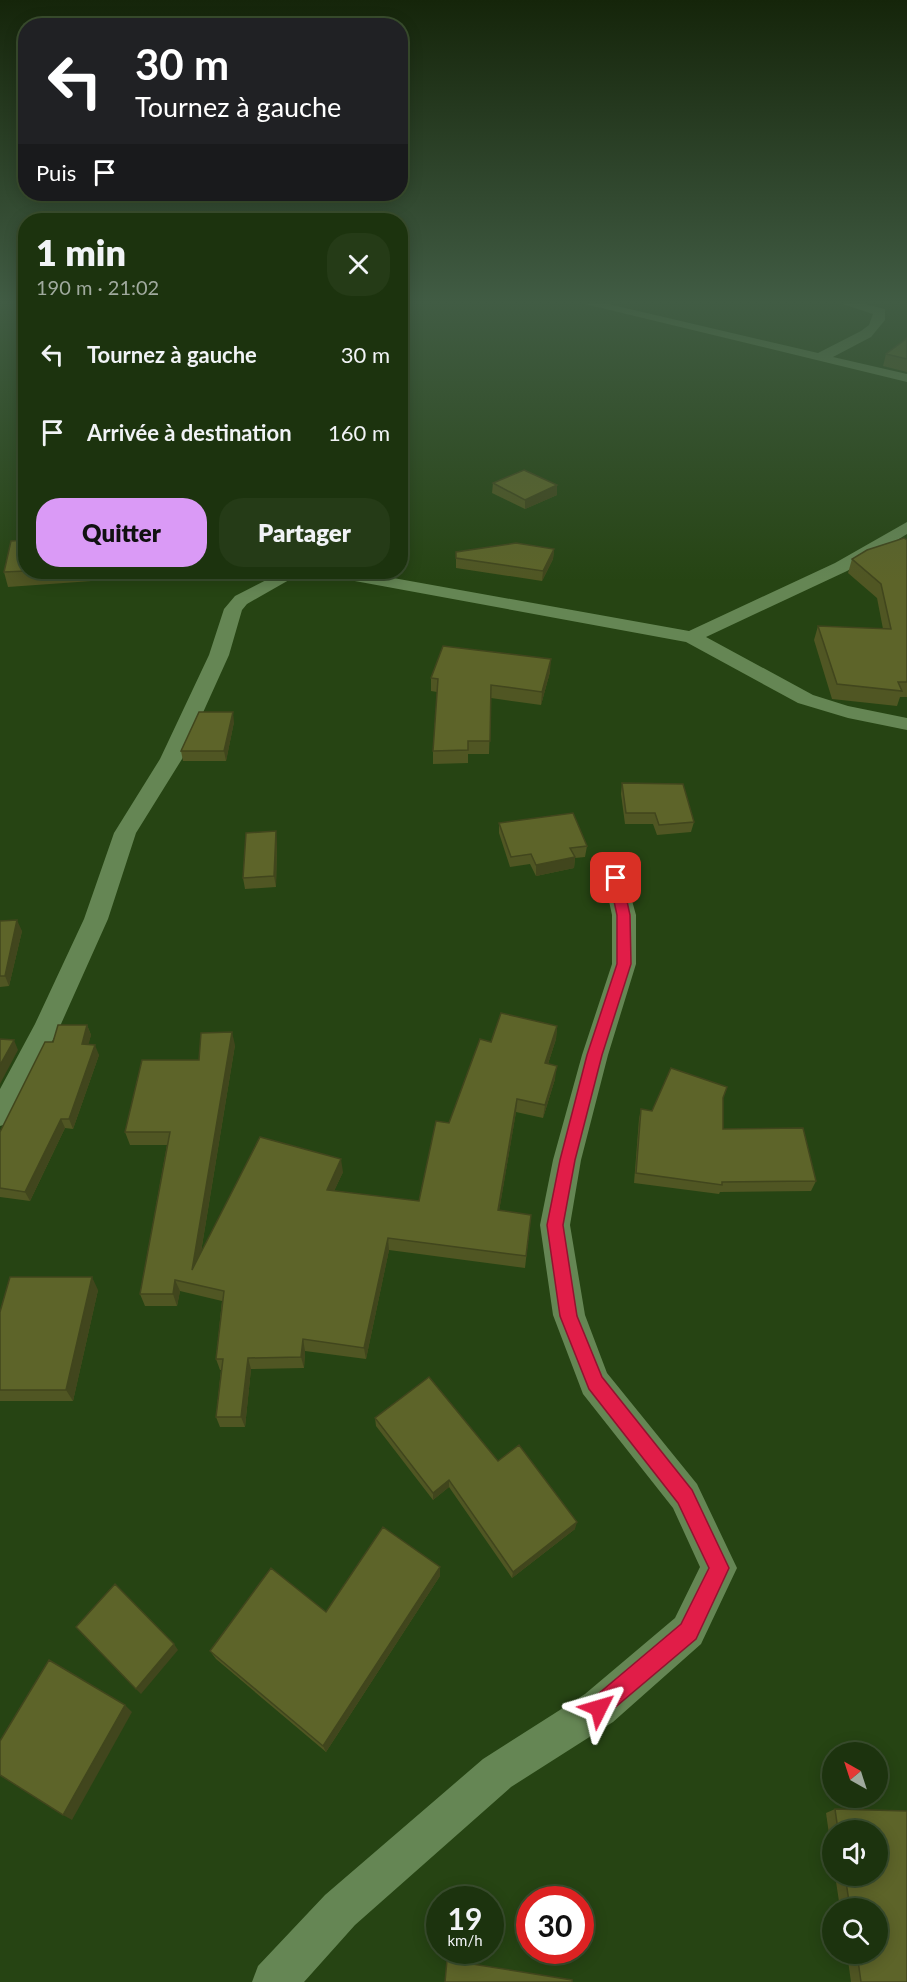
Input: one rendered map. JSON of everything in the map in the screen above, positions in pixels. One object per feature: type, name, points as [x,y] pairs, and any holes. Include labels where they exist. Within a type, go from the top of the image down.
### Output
[{"type":"street","points":[[691,637],[841,567],[907,527]]},
{"type":"street","points":[[0,1115],[48,1024],[96,919],[125,833],[171,759],[219,656],[233,609],[241,600],[281,579]]},
{"type":"street","points":[[372,579],[691,637],[726,653],[793,693],[825,706],[907,724]]},
{"type":"street","points":[[274,1982],[340,1910],[497,1773],[599,1708],[688,1631],[719,1568],[685,1496],[595,1383],[569,1316],[555,1225],[567,1160],[595,1055],[624,964],[624,915],[616,878]]},
{"type":"building","points":[[524,470],[557,485],[525,500],[493,483]]},
{"type":"building","points":[[904,538],[907,540],[907,682],[898,682],[902,691],[837,684],[818,626],[891,629],[881,584],[852,559],[867,550]]},
{"type":"building","points":[[11,541],[18,541],[18,571],[4,572]]},
{"type":"building","points":[[516,543],[554,549],[543,571],[456,558],[456,552]]},
{"type":"building","points":[[443,646],[551,659],[542,692],[491,685],[490,741],[468,741],[468,750],[433,751],[438,679],[431,678]]},
{"type":"building","points":[[199,712],[233,712],[224,751],[181,751]]},
{"type":"building","points":[[622,783],[683,784],[694,822],[659,825],[655,813],[626,813]]},
{"type":"building","points":[[573,813],[587,846],[570,848],[575,857],[536,865],[531,854],[511,857],[499,823]]},
{"type":"building","points":[[276,831],[274,876],[243,878],[246,833]]},
{"type":"building","points":[[17,920],[5,976],[0,976],[0,921]]},
{"type":"building","points":[[501,1013],[557,1026],[545,1063],[557,1066],[545,1105],[517,1099],[498,1210],[531,1215],[526,1256],[388,1238],[364,1348],[303,1339],[301,1357],[248,1358],[241,1417],[216,1417],[223,1359],[216,1359],[224,1291],[175,1280],[173,1294],[140,1294],[170,1132],[125,1132],[142,1060],[199,1060],[201,1033],[232,1032],[192,1270],[260,1137],[341,1159],[327,1190],[419,1201],[436,1121],[449,1123],[480,1039],[491,1042]]},
{"type":"building","points":[[58,1025],[87,1025],[82,1044],[95,1045],[69,1119],[61,1119],[25,1192],[0,1188],[0,1132],[45,1042],[53,1042]]},
{"type":"building","points":[[0,1039],[14,1040],[0,1065]]},
{"type":"building","points":[[671,1068],[727,1087],[723,1098],[723,1129],[803,1128],[816,1181],[722,1182],[722,1185],[636,1173],[641,1109],[652,1111]]},
{"type":"building","points":[[10,1277],[92,1277],[66,1390],[0,1390],[0,1312]]},
{"type":"building","points":[[429,1377],[498,1461],[519,1445],[577,1522],[513,1572],[449,1480],[433,1493],[375,1418]]},
{"type":"building","points":[[383,1527],[440,1567],[323,1746],[210,1651],[271,1568],[326,1612]]},
{"type":"building","points":[[115,1584],[174,1644],[136,1689],[76,1627]]},
{"type":"building","points":[[49,1660],[125,1705],[63,1815],[0,1775],[0,1741]]},
{"type":"building","points":[[835,1809],[907,1811],[907,1982],[861,1982],[859,1964],[888,1964],[888,1898],[848,1898],[847,1886],[888,1886],[888,1820],[837,1820]]},
{"type":"building","points":[[447,1964],[472,1964],[572,1980],[572,1982],[445,1982]]},
{"type":"route","points":[[599,1708],[688,1631],[719,1568],[685,1496],[595,1383],[569,1316],[555,1225],[567,1160],[595,1055],[624,964],[624,915],[616,878]]}]
